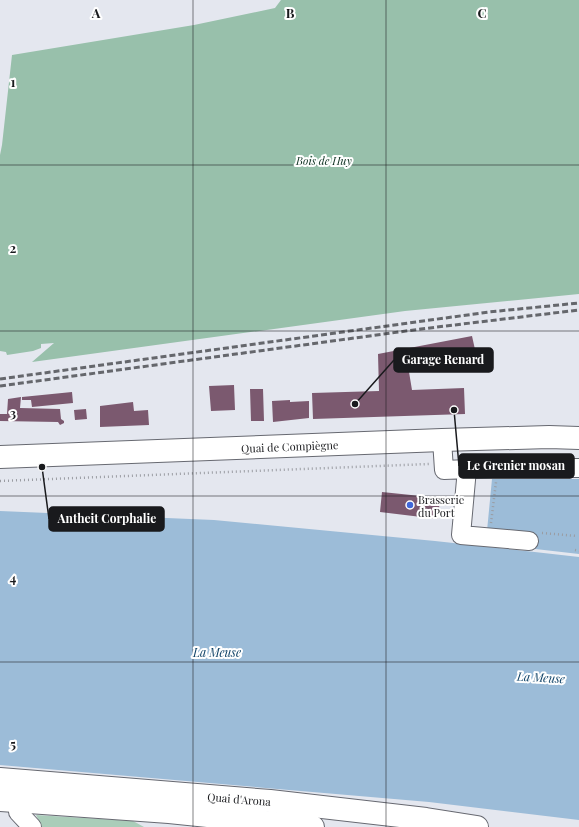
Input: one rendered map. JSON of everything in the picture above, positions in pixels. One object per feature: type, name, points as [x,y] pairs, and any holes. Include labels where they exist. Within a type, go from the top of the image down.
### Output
[{"type":"main road","name":"Quai de Compiègne","points":[[0,457],[442,440],[549,437],[579,438]]},
{"type":"main road","name":"Quai d'Arona","points":[[10,779],[169,810],[269,825],[313,827]]},
{"type":"main road","name":"Quai d'Arona","points":[[10,801],[169,810],[270,801],[426,819],[477,827]]},
{"type":"lane","points":[[442,440],[444,470],[579,468]]},
{"type":"lane","points":[[467,469],[461,535],[533,537]]},
{"type":"lane","points":[[10,779],[10,801],[32,827]]},
{"type":"lane","points":[[269,825],[270,801]]},
{"type":"path","points":[[0,482],[444,464]]},
{"type":"path","points":[[491,528],[496,482],[503,482]]},
{"type":"path","points":[[533,537],[577,536]]},
{"type":"green space","name":"Bois de Huy","points":[[281,0],[579,0],[579,294],[405,311],[32,362],[54,343],[41,344],[41,348],[33,351],[7,355],[6,352],[0,351],[0,155],[12,55],[194,25],[275,8]]},
{"type":"green space","points":[[36,815],[133,821],[144,827],[42,827]]},
{"type":"water","points":[[492,479],[579,479],[579,554],[518,547],[487,531]]},
{"type":"water","name":"La Meuse","points":[[0,511],[214,520],[435,541],[579,557],[579,820],[429,802],[0,765]]},
{"type":"building","points":[[472,336],[476,354],[409,372],[412,390],[464,388],[465,414],[313,419],[312,393],[379,391],[378,354]]},
{"type":"building","points":[[234,385],[235,410],[211,411],[209,386]]},
{"type":"building","points":[[250,389],[263,389],[264,421],[251,421]]},
{"type":"building","points":[[72,392],[73,403],[32,407],[31,400],[22,400],[22,397]]},
{"type":"building","points":[[21,397],[20,408],[60,409],[61,419],[64,423],[60,425],[58,422],[0,421],[0,414],[7,414],[8,399]]},
{"type":"building","points":[[290,400],[290,402],[309,401],[309,418],[273,422],[272,401]]},
{"type":"building","points":[[133,402],[134,411],[148,410],[149,425],[100,427],[100,406]]},
{"type":"building","points":[[86,409],[87,419],[75,420],[74,410]]},
{"type":"building","name":"Brasserie du Port","points":[[382,492],[440,498],[438,519],[380,512]]},
{"type":"railway","points":[[0,379],[489,312],[579,303]]},
{"type":"railway","points":[[0,386],[421,329],[579,310]]},
{"type":"place","name":"Garage Renard","points":[[355,404]]},
{"type":"place","name":"Le Grenier mosan","points":[[454,410]]},
{"type":"place","name":"Antheit Corphalie","points":[[42,467]]},
{"type":"place","name":"Brasserie du Port","points":[[410,505]]}]
